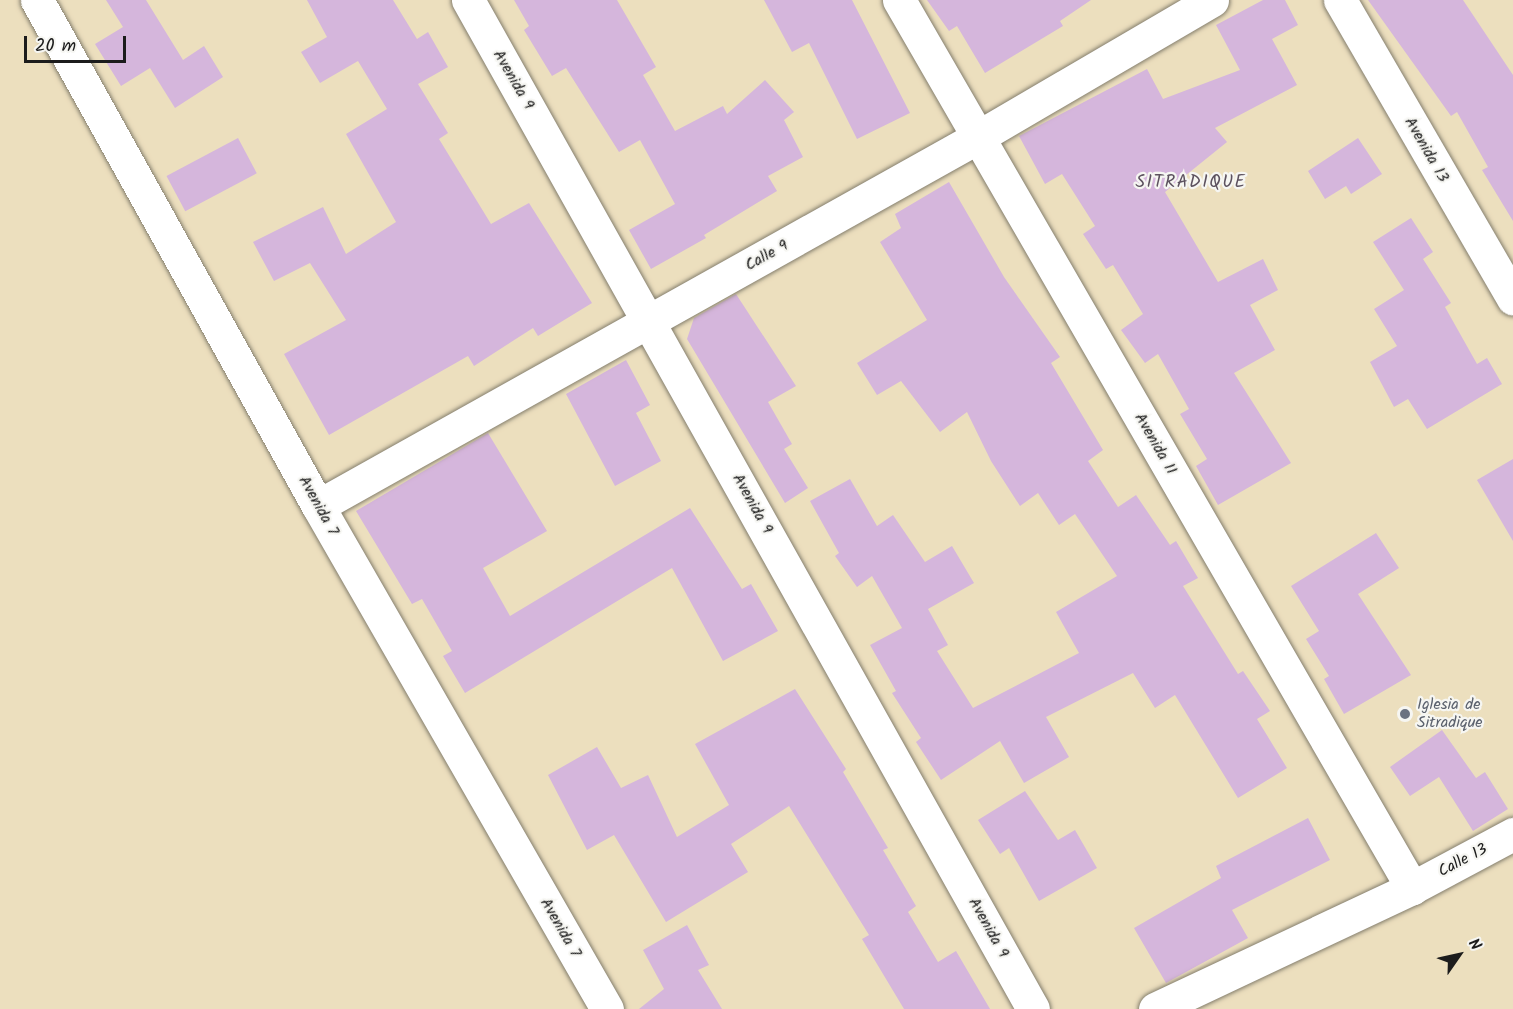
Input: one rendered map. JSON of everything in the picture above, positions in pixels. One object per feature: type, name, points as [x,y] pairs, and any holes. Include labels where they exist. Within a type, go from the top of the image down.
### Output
[{"type":"street","name":"Avenida 7","points":[[37,0],[318,506],[607,1009]]},
{"type":"street","name":"Avenida 9","points":[[468,0],[650,321],[1033,1009]]},
{"type":"street","name":"Avenida 11","points":[[898,0],[1412,888]]},
{"type":"street","name":"Calle 9","points":[[318,506],[978,137],[1212,0]]},
{"type":"street","name":"Avenida 13","points":[[1340,0],[1513,299]]},
{"type":"street","name":"Calle 13","points":[[1155,1009],[1412,888],[1513,834]]},
{"type":"building","points":[[106,0],[146,0],[183,60],[204,46],[223,77],[175,108],[150,68],[121,86],[95,44],[123,27]]},
{"type":"building","points":[[307,0],[393,0],[417,39],[428,32],[448,67],[418,84],[448,133],[439,139],[491,224],[529,203],[592,303],[538,336],[533,328],[474,366],[468,356],[329,435],[284,354],[346,320],[310,263],[274,281],[253,242],[323,207],[346,254],[396,222],[346,134],[387,109],[358,61],[320,83],[301,52],[327,37]]},
{"type":"building","points":[[514,0],[617,0],[656,67],[643,75],[675,131],[723,106],[727,114],[765,80],[794,112],[784,120],[803,157],[768,176],[777,191],[704,235],[706,238],[651,269],[629,230],[675,204],[640,140],[619,152],[566,68],[552,76],[524,30],[529,26]]},
{"type":"building","points":[[764,0],[852,0],[910,113],[857,139],[809,43],[792,52]]},
{"type":"building","points":[[927,0],[1091,0],[1060,21],[1063,26],[985,73],[957,26],[949,31]]},
{"type":"building","points":[[1263,0],[1285,0],[1298,25],[1272,39],[1297,85],[1215,128],[1227,142],[1165,192],[1218,282],[1263,259],[1278,290],[1250,305],[1275,350],[1234,373],[1291,463],[1218,505],[1196,466],[1207,459],[1180,414],[1189,409],[1158,354],[1145,363],[1121,330],[1143,314],[1113,265],[1106,269],[1083,234],[1095,226],[1062,174],[1045,184],[1019,136],[1147,69],[1163,99],[1240,70],[1216,25]]},
{"type":"building","points":[[1368,0],[1463,0],[1513,75],[1513,221],[1482,170],[1488,167],[1457,112],[1451,116]]},
{"type":"building","points":[[238,138],[257,173],[185,211],[166,176]]},
{"type":"building","points":[[1358,138],[1382,174],[1351,194],[1346,186],[1325,199],[1308,171]]},
{"type":"building","points":[[949,182],[1004,277],[1060,357],[1051,363],[1103,450],[1088,461],[1118,507],[1136,495],[1170,545],[1176,541],[1198,578],[1183,586],[1238,674],[1243,671],[1270,711],[1257,719],[1287,768],[1238,798],[1175,695],[1155,708],[1133,673],[1046,717],[1069,757],[1024,783],[1000,741],[941,780],[916,742],[921,738],[892,693],[896,691],[870,645],[902,628],[872,576],[857,587],[835,556],[839,553],[810,501],[850,479],[877,526],[893,515],[925,562],[952,546],[974,583],[928,609],[948,645],[937,651],[973,708],[1079,653],[1056,612],[1117,576],[1075,514],[1059,525],[1038,493],[1020,506],[991,461],[967,412],[940,432],[901,381],[877,395],[857,363],[927,320],[880,242],[901,228],[895,214]]},
{"type":"building","points":[[1411,218],[1433,252],[1423,259],[1451,303],[1445,307],[1477,364],[1487,358],[1502,384],[1427,429],[1408,399],[1394,407],[1370,362],[1397,346],[1374,309],[1404,290],[1373,242]]},
{"type":"building","points":[[736,294],[796,386],[768,402],[792,444],[784,449],[808,488],[785,503],[687,339],[694,318]]},
{"type":"building","points":[[626,360],[650,405],[636,413],[661,461],[615,486],[566,394]]},
{"type":"building","points":[[488,433],[547,531],[483,568],[510,616],[690,508],[742,589],[751,584],[778,631],[723,661],[672,568],[465,693],[443,656],[452,651],[422,599],[412,604],[356,511]]},
{"type":"building","points":[[1513,459],[1513,541],[1477,480]]},
{"type":"building","points":[[1376,533],[1399,568],[1358,594],[1411,675],[1344,714],[1324,679],[1329,676],[1306,639],[1319,631],[1291,586]]},
{"type":"building","points":[[795,689],[846,769],[843,772],[888,848],[883,850],[916,906],[908,912],[938,962],[956,951],[990,1009],[904,1009],[862,939],[869,935],[789,806],[731,844],[748,872],[666,922],[614,835],[587,850],[548,775],[597,747],[621,788],[648,775],[677,837],[729,805],[695,744]]},
{"type":"building","points":[[1442,730],[1476,778],[1485,772],[1508,809],[1473,831],[1439,777],[1410,796],[1390,767]]},
{"type":"building","points":[[1025,791],[1058,840],[1075,830],[1097,868],[1039,901],[1009,848],[1000,854],[978,820]]},
{"type":"building","points":[[1308,818],[1330,860],[1232,910],[1248,938],[1166,983],[1134,928],[1221,878],[1216,866]]},
{"type":"building","points":[[687,925],[709,965],[698,970],[722,1009],[639,1009],[664,989],[643,950]]},
{"type":"place","name":"Iglesia de Sitradique","points":[[1405,714]]},
{"type":"district","name":"SITRADIQUE","points":[[1191,183]]}]
